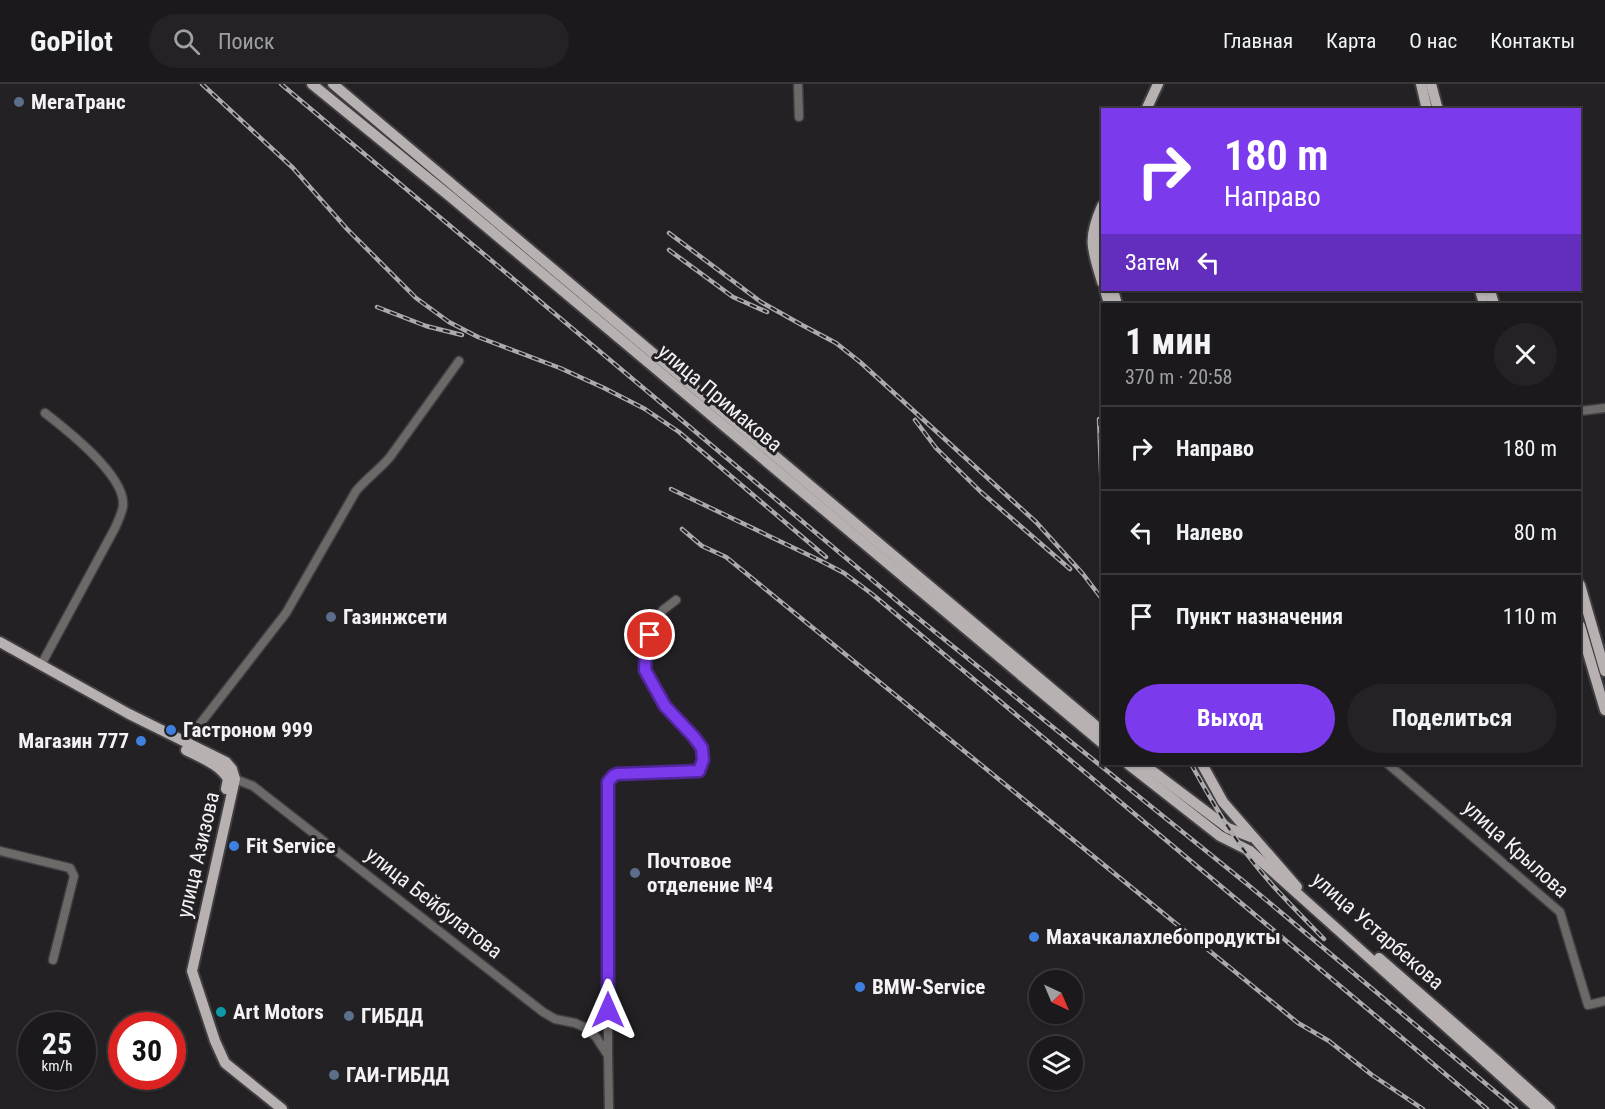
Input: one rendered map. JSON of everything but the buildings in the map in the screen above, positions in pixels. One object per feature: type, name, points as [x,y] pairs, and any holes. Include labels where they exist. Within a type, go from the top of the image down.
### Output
[{"type":"main road","name":"улица Примакова","points":[[312,84],[1101,741]]},
{"type":"main road","name":"улица Примакова","points":[[333,84],[1101,730]]},
{"type":"main road","points":[[1149,108],[1160,84]]},
{"type":"main road","points":[[1421,84],[1427,108]]},
{"type":"main road","points":[[1431,84],[1437,108]]},
{"type":"main road","points":[[1101,208],[1093,226],[1092,248],[1101,279]]},
{"type":"main road","points":[[1101,227],[1099,242],[1101,251]]},
{"type":"main road","points":[[1581,588],[1605,671]]},
{"type":"main road","points":[[1581,629],[1605,710]]},
{"type":"main road","name":"улица Азизова","points":[[0,642],[129,714],[226,762],[232,770],[235,779],[192,971],[215,1041],[225,1063],[282,1109]]},
{"type":"main road","name":"улица Азизова","points":[[0,651],[213,764],[224,772],[228,779],[187,970],[208,1041],[217,1060],[223,1068],[273,1109]]},
{"type":"main road","points":[[1129,765],[1220,836],[1243,849],[1538,1109]]},
{"type":"main road","points":[[1144,765],[1229,826],[1254,838],[1243,849]]},
{"type":"main road","points":[[1197,765],[1243,849]]},
{"type":"main road","name":"улица Устарбекова","points":[[1203,765],[1223,802],[1298,887],[1550,1109]]},
{"type":"street","points":[[798,84],[799,117]]},
{"type":"street","points":[[186,742],[286,613],[356,491],[390,457],[459,361]]},
{"type":"street","points":[[1581,411],[1605,408]]},
{"type":"street","points":[[40,665],[116,528],[123,506],[117,485],[99,459],[45,413]]},
{"type":"street","points":[[609,1109],[607,786],[610,778],[617,774],[699,771],[703,760],[702,748],[665,706],[645,670],[646,647],[654,623],[663,610],[676,600]]},
{"type":"street","name":"улица Крылова","points":[[1389,765],[1560,912],[1588,1005],[1605,1001]]},
{"type":"street","name":"улица Бейбулатова","points":[[235,779],[253,786],[267,796],[543,1012],[555,1019],[575,1023],[588,1030],[608,1054]]},
{"type":"street","points":[[0,851],[70,868],[72,871],[74,876],[53,960]]},
{"type":"railway","points":[[202,84],[293,168],[347,229],[416,298],[449,322],[478,337],[560,368],[645,409],[679,432],[826,557]]},
{"type":"railway","points":[[281,84],[908,610],[1247,884],[1516,1109]]},
{"type":"railway","points":[[669,233],[761,302],[836,343],[860,362],[1036,522],[1101,598]]},
{"type":"railway","points":[[669,250],[733,297],[767,312]]},
{"type":"railway","points":[[377,307],[426,326],[462,335]]},
{"type":"railway","points":[[1099,419],[1101,470]]},
{"type":"railway","points":[[915,420],[936,448],[981,492],[1070,569]]},
{"type":"railway","points":[[671,489],[844,573],[872,594],[1487,1109]]},
{"type":"railway","points":[[682,529],[702,546],[726,557],[1298,1023],[1329,1041],[1372,1075],[1423,1109]]},
{"type":"railway","points":[[1192,765],[1221,816],[1250,859],[1324,939]]},
{"type":"place","name":"МегаТранс","points":[[19,102]]},
{"type":"place","name":"Газинжсети","points":[[331,617]]},
{"type":"place","name":"Гастроном 999","points":[[171,730]]},
{"type":"place","name":"Магазин 777","points":[[141,741]]},
{"type":"place","name":"Fit Service","points":[[234,846]]},
{"type":"place","name":"Почтовое отделение №4","points":[[635,873]]},
{"type":"place","name":"Махачкалахлебопродукты","points":[[1034,937]]},
{"type":"place","name":"BMW-Service","points":[[860,987]]},
{"type":"place","name":"Art Motors","points":[[221,1012]]},
{"type":"place","name":"ГИБДД","points":[[349,1016]]},
{"type":"place","name":"ГАИ-ГИБДД","points":[[334,1075]]},
{"type":"route","points":[[608,1010],[608,782],[617,774],[699,771],[703,760],[702,748],[665,706],[645,670],[646,647],[650,635]]}]
